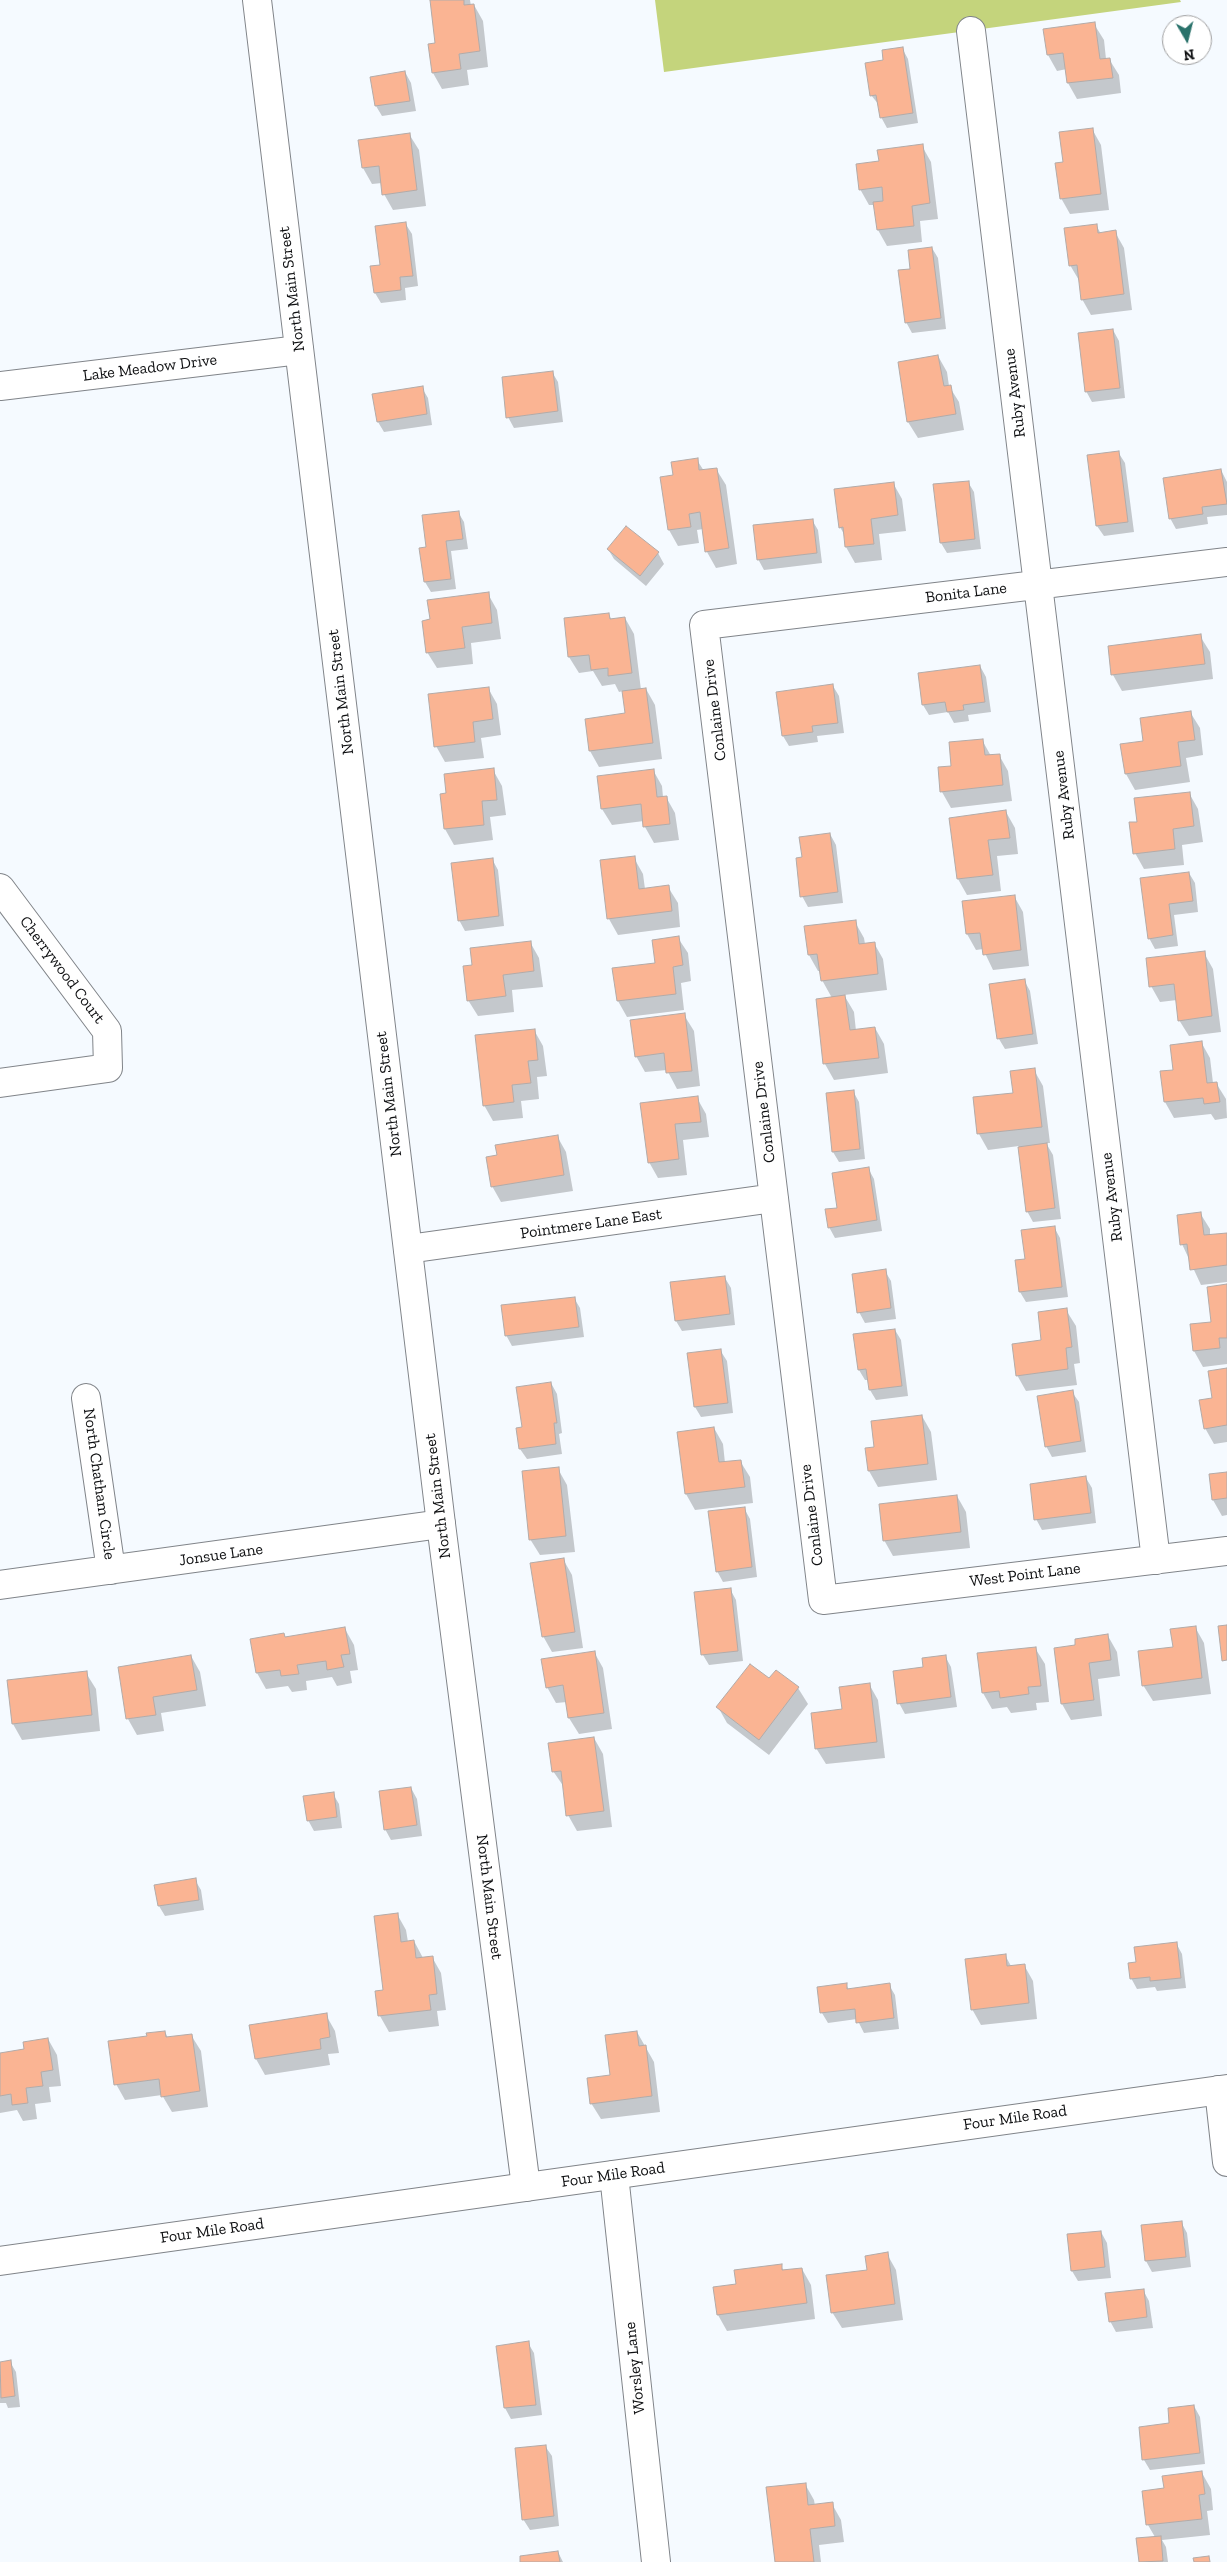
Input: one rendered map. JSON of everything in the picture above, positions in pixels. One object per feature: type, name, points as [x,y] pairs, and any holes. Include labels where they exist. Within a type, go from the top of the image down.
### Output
[{"type":"street","name":"North Main Street","points":[[257,0],[441,1524],[526,2187]]},
{"type":"street","name":"Ruby Avenue","points":[[971,31],[1156,1560]]},
{"type":"street","name":"Lake Meadow Drive","points":[[0,386],[299,350]]},
{"type":"street","name":"Bonita Lane","points":[[704,625],[1227,562]]},
{"type":"street","name":"Conlaine Drive","points":[[704,625],[823,1600]]},
{"type":"street","name":"Cherrywood Court","points":[[0,888],[107,1031],[108,1068],[0,1083]]},
{"type":"street","name":"Pointmere Lane East","points":[[408,1249],[774,1198]]},
{"type":"street","name":"North Chatham Circle","points":[[86,1398],[111,1570]]},
{"type":"street","name":"Jonsue Lane","points":[[0,1585],[441,1524]]},
{"type":"street","name":"West Point Lane","points":[[823,1600],[1227,1551]]},
{"type":"street","name":"Four Mile Road","points":[[0,2261],[1223,2089]]},
{"type":"street","points":[[1223,2089],[1227,2162]]},
{"type":"street","name":"Worsley Lane","points":[[614,2175],[656,2562]]},
{"type":"green space","points":[[655,0],[1180,0],[1181,2],[664,72]]},
{"type":"building","points":[[430,0],[464,0],[464,5],[474,4],[480,51],[459,54],[461,69],[432,73],[428,44],[435,43]]},
{"type":"building","points":[[1095,22],[1100,59],[1110,58],[1113,78],[1067,83],[1063,53],[1047,55],[1043,29]]},
{"type":"building","points":[[903,47],[913,113],[880,118],[876,95],[870,96],[865,63],[883,60],[882,50]]},
{"type":"building","points":[[405,71],[410,101],[375,106],[370,77]]},
{"type":"building","points":[[1093,128],[1101,194],[1060,199],[1055,163],[1063,162],[1059,132]]},
{"type":"building","points":[[410,133],[417,190],[382,195],[379,166],[362,168],[358,140]]},
{"type":"building","points":[[923,144],[930,203],[912,206],[914,226],[877,230],[873,202],[883,201],[882,187],[859,190],[856,164],[879,161],[877,150]]},
{"type":"building","points":[[406,222],[413,276],[400,277],[401,290],[374,293],[370,266],[380,265],[375,226]]},
{"type":"building","points":[[1097,224],[1098,233],[1116,230],[1124,294],[1081,300],[1077,265],[1069,266],[1064,228]]},
{"type":"building","points":[[932,247],[941,318],[905,323],[898,270],[910,269],[908,250]]},
{"type":"building","points":[[1113,329],[1120,388],[1085,392],[1078,333]]},
{"type":"building","points":[[938,355],[944,386],[951,385],[956,414],[907,422],[898,362]]},
{"type":"building","points":[[553,371],[558,411],[506,418],[502,377]]},
{"type":"building","points":[[423,386],[427,414],[377,422],[372,394]]},
{"type":"building","points":[[1119,451],[1128,522],[1096,526],[1087,455]]},
{"type":"building","points":[[698,458],[699,470],[717,468],[729,548],[705,552],[700,512],[689,514],[691,527],[668,530],[660,477],[673,475],[671,462]]},
{"type":"building","points":[[1221,469],[1227,504],[1202,507],[1203,514],[1169,519],[1163,478]]},
{"type":"building","points":[[969,481],[975,539],[940,543],[933,484]]},
{"type":"building","points":[[894,482],[898,515],[871,519],[874,544],[845,547],[843,527],[839,528],[834,489]]},
{"type":"building","points":[[459,511],[463,539],[446,541],[451,579],[424,582],[419,548],[426,547],[422,515]]},
{"type":"building","points":[[813,519],[817,553],[757,560],[753,525]]},
{"type":"building","points":[[626,526],[659,552],[640,576],[607,549]]},
{"type":"building","points":[[489,592],[492,623],[462,627],[465,648],[426,653],[422,621],[430,619],[427,600]]},
{"type":"building","points":[[609,613],[610,619],[625,617],[632,673],[608,676],[608,668],[591,670],[589,655],[568,657],[564,618]]},
{"type":"building","points":[[1201,634],[1205,664],[1111,675],[1108,646]]},
{"type":"building","points":[[980,665],[985,702],[963,705],[964,710],[947,712],[945,702],[922,705],[918,673]]},
{"type":"building","points":[[833,684],[838,723],[812,726],[813,732],[782,736],[776,692]]},
{"type":"building","points":[[489,687],[493,719],[473,722],[475,742],[434,747],[428,694]]},
{"type":"building","points":[[646,688],[653,743],[589,751],[585,719],[625,713],[622,691]]},
{"type":"building","points":[[1191,711],[1195,740],[1178,742],[1181,766],[1125,774],[1120,744],[1143,741],[1140,718]]},
{"type":"building","points":[[983,739],[985,755],[1000,754],[1003,785],[940,792],[938,767],[951,766],[949,742]]},
{"type":"building","points":[[494,768],[497,800],[482,801],[484,825],[444,829],[440,794],[446,793],[444,774]]},
{"type":"building","points":[[654,769],[657,797],[667,796],[670,824],[643,827],[641,804],[601,809],[597,776]]},
{"type":"building","points":[[1190,792],[1194,826],[1173,829],[1175,849],[1133,854],[1129,822],[1137,822],[1134,798]]},
{"type":"building","points":[[1006,810],[1010,838],[988,840],[993,875],[957,879],[949,818]]},
{"type":"building","points":[[830,833],[838,892],[800,897],[796,858],[802,857],[799,837]]},
{"type":"building","points":[[635,856],[639,889],[669,885],[672,911],[607,919],[600,860]]},
{"type":"building","points":[[493,858],[499,916],[458,921],[451,863]]},
{"type":"building","points":[[1189,872],[1193,901],[1169,904],[1173,935],[1148,939],[1140,878]]},
{"type":"building","points":[[1015,895],[1021,950],[983,955],[980,933],[966,934],[962,901]]},
{"type":"building","points":[[856,920],[859,944],[875,942],[878,974],[821,981],[817,954],[808,955],[804,926]]},
{"type":"building","points":[[679,936],[683,965],[673,967],[676,994],[617,1001],[612,968],[655,963],[652,940]]},
{"type":"building","points":[[531,941],[534,971],[503,975],[506,996],[467,1001],[463,966],[472,965],[470,948]]},
{"type":"building","points":[[1205,951],[1212,1016],[1178,1021],[1174,984],[1149,987],[1146,958]]},
{"type":"building","points":[[1025,979],[1033,1034],[997,1039],[989,984]]},
{"type":"building","points":[[845,995],[850,1030],[875,1027],[879,1058],[823,1064],[816,999]]},
{"type":"building","points":[[685,1013],[692,1071],[666,1073],[664,1053],[635,1057],[630,1020]]},
{"type":"building","points":[[535,1029],[538,1060],[528,1061],[531,1083],[512,1085],[514,1102],[483,1106],[475,1035]]},
{"type":"building","points":[[1202,1041],[1207,1083],[1217,1082],[1220,1102],[1204,1104],[1203,1098],[1164,1102],[1160,1071],[1173,1070],[1170,1045]]},
{"type":"building","points":[[1035,1068],[1042,1127],[977,1134],[973,1097],[1013,1093],[1010,1071]]},
{"type":"building","points":[[854,1090],[860,1149],[832,1152],[826,1093]]},
{"type":"building","points":[[698,1096],[701,1122],[675,1124],[679,1159],[648,1163],[640,1103]]},
{"type":"building","points":[[558,1135],[564,1175],[491,1187],[486,1157],[497,1155],[495,1145]]},
{"type":"building","points":[[1047,1143],[1055,1208],[1026,1212],[1018,1147]]},
{"type":"building","points":[[869,1167],[877,1220],[828,1228],[825,1209],[837,1208],[832,1173]]},
{"type":"building","points":[[1201,1212],[1204,1235],[1227,1233],[1227,1265],[1190,1270],[1187,1244],[1180,1245],[1177,1215]]},
{"type":"building","points":[[1055,1226],[1062,1287],[1019,1292],[1015,1260],[1025,1259],[1021,1230]]},
{"type":"building","points":[[886,1269],[891,1308],[857,1313],[852,1274]]},
{"type":"building","points":[[725,1276],[730,1314],[675,1321],[670,1282]]},
{"type":"building","points":[[1227,1284],[1227,1338],[1219,1338],[1220,1348],[1193,1351],[1190,1324],[1211,1322],[1207,1287]]},
{"type":"building","points":[[575,1297],[579,1327],[505,1336],[501,1305]]},
{"type":"building","points":[[1067,1308],[1072,1347],[1066,1348],[1068,1369],[1016,1376],[1012,1344],[1041,1340],[1038,1312]]},
{"type":"building","points":[[895,1329],[902,1386],[869,1390],[866,1369],[858,1370],[853,1334]]},
{"type":"building","points":[[721,1349],[728,1403],[694,1407],[687,1353]]},
{"type":"building","points":[[1227,1368],[1227,1425],[1204,1429],[1199,1400],[1212,1398],[1208,1371]]},
{"type":"building","points":[[551,1382],[557,1423],[554,1423],[556,1444],[519,1449],[516,1428],[522,1427],[516,1387]]},
{"type":"building","points":[[1073,1390],[1081,1441],[1045,1447],[1037,1396]]},
{"type":"building","points":[[922,1415],[928,1464],[868,1471],[865,1448],[874,1447],[871,1421]]},
{"type":"building","points":[[714,1427],[719,1462],[741,1460],[745,1487],[685,1494],[677,1432]]},
{"type":"building","points":[[559,1467],[566,1536],[529,1540],[522,1471]]},
{"type":"building","points":[[1227,1472],[1227,1498],[1212,1500],[1209,1474]]},
{"type":"building","points":[[1086,1476],[1091,1513],[1034,1520],[1030,1484]]},
{"type":"building","points":[[957,1495],[961,1532],[883,1541],[879,1504]]},
{"type":"building","points":[[745,1507],[752,1567],[716,1572],[708,1511]]},
{"type":"building","points":[[564,1558],[575,1632],[542,1637],[530,1563]]},
{"type":"building","points":[[731,1588],[738,1651],[701,1655],[694,1592]]},
{"type":"building","points":[[1227,1625],[1227,1660],[1222,1661],[1218,1626]]},
{"type":"building","points":[[1196,1626],[1202,1678],[1142,1686],[1138,1651],[1173,1647],[1170,1629]]},
{"type":"building","points":[[345,1627],[350,1654],[341,1655],[344,1667],[327,1670],[326,1661],[297,1665],[299,1674],[281,1676],[280,1670],[256,1673],[250,1639],[284,1633],[285,1637]]},
{"type":"building","points":[[1108,1634],[1111,1660],[1089,1663],[1094,1700],[1061,1704],[1054,1648],[1075,1645],[1075,1639]]},
{"type":"building","points":[[1036,1647],[1041,1686],[1028,1687],[1029,1694],[1000,1698],[999,1691],[982,1693],[977,1653]]},
{"type":"building","points":[[595,1651],[604,1713],[568,1718],[563,1685],[546,1688],[541,1659]]},
{"type":"building","points":[[191,1655],[197,1690],[153,1697],[156,1715],[126,1719],[118,1667]]},
{"type":"building","points":[[946,1655],[951,1697],[897,1704],[893,1671],[923,1667],[922,1658]]},
{"type":"building","points":[[750,1664],[769,1678],[776,1670],[799,1687],[759,1740],[716,1707]]},
{"type":"building","points":[[87,1671],[92,1715],[12,1724],[7,1680]]},
{"type":"building","points":[[870,1683],[877,1742],[815,1749],[811,1713],[842,1709],[839,1687]]},
{"type":"building","points":[[594,1737],[604,1811],[566,1816],[561,1771],[552,1772],[548,1743]]},
{"type":"building","points":[[411,1787],[417,1825],[384,1830],[379,1791]]},
{"type":"building","points":[[334,1792],[337,1817],[307,1821],[303,1796]]},
{"type":"building","points":[[196,1878],[199,1900],[158,1906],[154,1885]]},
{"type":"building","points":[[398,1913],[401,1942],[414,1940],[416,1958],[433,1956],[437,1994],[429,1995],[431,2010],[378,2016],[375,1991],[383,1990],[374,1916]]},
{"type":"building","points":[[1177,1942],[1181,1978],[1150,1981],[1150,1977],[1130,1979],[1128,1963],[1136,1962],[1134,1947]]},
{"type":"building","points":[[1006,1954],[1007,1966],[1025,1964],[1029,2003],[971,2010],[965,1959]]},
{"type":"building","points":[[847,1983],[847,1989],[890,1983],[894,2018],[856,2023],[855,2009],[820,2013],[817,1987]]},
{"type":"building","points":[[327,2013],[330,2037],[320,2039],[321,2049],[255,2059],[249,2025]]},
{"type":"building","points":[[165,2031],[166,2037],[192,2034],[200,2091],[161,2097],[159,2079],[114,2085],[108,2041],[147,2036],[146,2033]]},
{"type":"building","points":[[637,2031],[639,2046],[646,2045],[652,2096],[590,2104],[587,2078],[610,2075],[605,2035]]},
{"type":"building","points":[[48,2038],[53,2070],[41,2072],[43,2086],[26,2088],[28,2103],[12,2105],[11,2094],[0,2096],[0,2053],[24,2049],[23,2042]]},
{"type":"building","points":[[1182,2221],[1186,2257],[1145,2261],[1141,2225]]},
{"type":"building","points":[[1101,2231],[1105,2267],[1071,2271],[1067,2234]]},
{"type":"building","points":[[888,2252],[895,2304],[831,2313],[826,2275],[867,2270],[865,2256]]},
{"type":"building","points":[[782,2264],[782,2270],[802,2268],[807,2303],[717,2315],[713,2287],[736,2284],[734,2270]]},
{"type":"building","points":[[1144,2289],[1147,2317],[1109,2322],[1105,2293]]},
{"type":"building","points":[[529,2341],[536,2405],[504,2408],[496,2346]]},
{"type":"building","points":[[11,2360],[15,2396],[1,2398],[0,2362]]},
{"type":"building","points":[[1194,2405],[1200,2453],[1142,2460],[1139,2427],[1169,2423],[1168,2408]]},
{"type":"building","points":[[546,2445],[554,2516],[522,2520],[515,2448]]},
{"type":"building","points":[[1202,2471],[1205,2494],[1199,2495],[1202,2519],[1146,2525],[1142,2491],[1164,2488],[1162,2476]]},
{"type":"building","points":[[806,2483],[808,2505],[833,2502],[835,2526],[810,2529],[814,2562],[775,2562],[766,2487]]},
{"type":"building","points":[[1161,2536],[1163,2561],[1139,2562],[1136,2538]]},
{"type":"building","points":[[558,2551],[560,2562],[520,2562],[520,2556]]},
{"type":"building","points":[[1209,2556],[1210,2562],[1194,2562],[1193,2558]]}]
